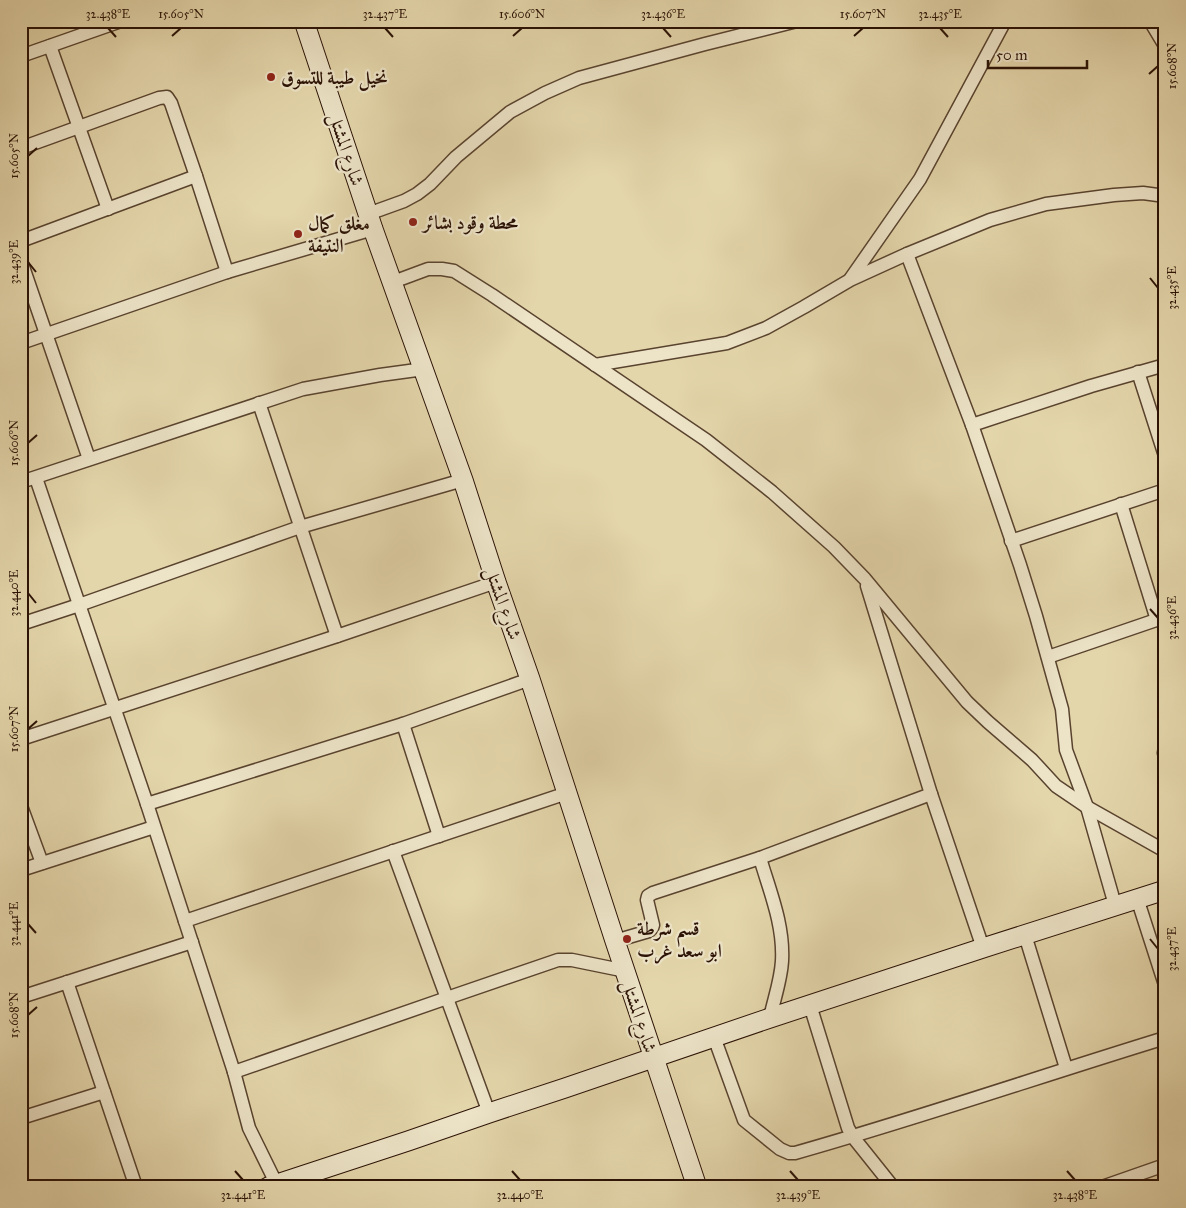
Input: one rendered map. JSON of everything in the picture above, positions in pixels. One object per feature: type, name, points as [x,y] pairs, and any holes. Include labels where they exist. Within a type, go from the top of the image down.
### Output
[{"type":"street","points":[[21,56],[121,21]]},
{"type":"street","name":"شارع المشتل","points":[[304,21],[371,222],[463,480],[697,1187]]},
{"type":"street","points":[[21,343],[371,222],[418,194],[456,157],[510,112],[545,93],[579,78],[798,21]]},
{"type":"street","points":[[850,280],[920,179],[1005,21]]},
{"type":"street","points":[[1150,21],[1164,45]]},
{"type":"street","points":[[50,46],[108,209]]},
{"type":"street","points":[[21,148],[159,98],[167,97],[171,103],[227,272]]},
{"type":"street","points":[[21,242],[196,176]]},
{"type":"street","points":[[595,365],[727,343],[766,328],[850,280],[990,220],[1046,204],[1114,194],[1143,193],[1165,196]]},
{"type":"street","points":[[907,254],[972,425],[1023,574],[1062,709],[1066,750],[1087,808],[1115,905]]},
{"type":"street","points":[[21,261],[89,459]]},
{"type":"street","points":[[393,282],[428,269],[454,271],[706,440],[772,492],[834,547],[865,579],[968,702],[1032,760],[1056,786],[1087,808],[1165,851]]},
{"type":"street","points":[[972,425],[1091,386],[1165,365]]},
{"type":"street","points":[[21,482],[303,389],[424,369]]},
{"type":"street","points":[[1138,372],[1165,456]]},
{"type":"street","points":[[259,403],[337,636]]},
{"type":"street","points":[[36,478],[116,709],[234,1072],[249,1128],[274,1186],[770,1018],[1165,890]]},
{"type":"street","points":[[21,624],[300,527],[463,480]]},
{"type":"street","points":[[1011,541],[1165,490]]},
{"type":"street","points":[[1048,657],[1161,618],[1121,504]]},
{"type":"street","points":[[865,579],[982,948]]},
{"type":"street","points":[[21,740],[496,582]]},
{"type":"street","points":[[147,804],[403,724],[530,679]]},
{"type":"street","points":[[403,724],[439,836]]},
{"type":"street","points":[[1165,747],[1165,757]]},
{"type":"street","points":[[185,921],[567,793]]},
{"type":"street","points":[[615,941],[652,928],[653,925],[646,900],[648,896],[760,858],[932,794]]},
{"type":"street","points":[[21,806],[42,863]]},
{"type":"street","points":[[21,870],[154,827]]},
{"type":"street","points":[[393,851],[489,1113]]},
{"type":"street","points":[[760,858],[780,927],[782,945],[780,976],[770,1018]]},
{"type":"street","points":[[1137,898],[1165,985]]},
{"type":"street","points":[[1025,935],[1066,1068]]},
{"type":"street","points":[[21,997],[192,942]]},
{"type":"street","points":[[234,1072],[558,960],[572,960],[626,971]]},
{"type":"street","points":[[67,982],[136,1187]]},
{"type":"street","points":[[810,1005],[846,1122],[853,1137],[893,1187]]},
{"type":"street","points":[[714,1037],[744,1120],[780,1149],[788,1153],[795,1153],[853,1137],[1165,1038]]},
{"type":"street","points":[[21,1118],[104,1092]]},
{"type":"street","points":[[1102,1187],[1165,1165]]},
{"type":"place","name":"نخيل طيبة للتسوق","points":[[271,77]]},
{"type":"place","name":"محطة وقود بشائر","points":[[413,222]]},
{"type":"place","name":"مغلق كمال النتيفة","points":[[298,234]]},
{"type":"place","name":"قسم شرطة ابو سعد غرب","points":[[627,939]]}]
